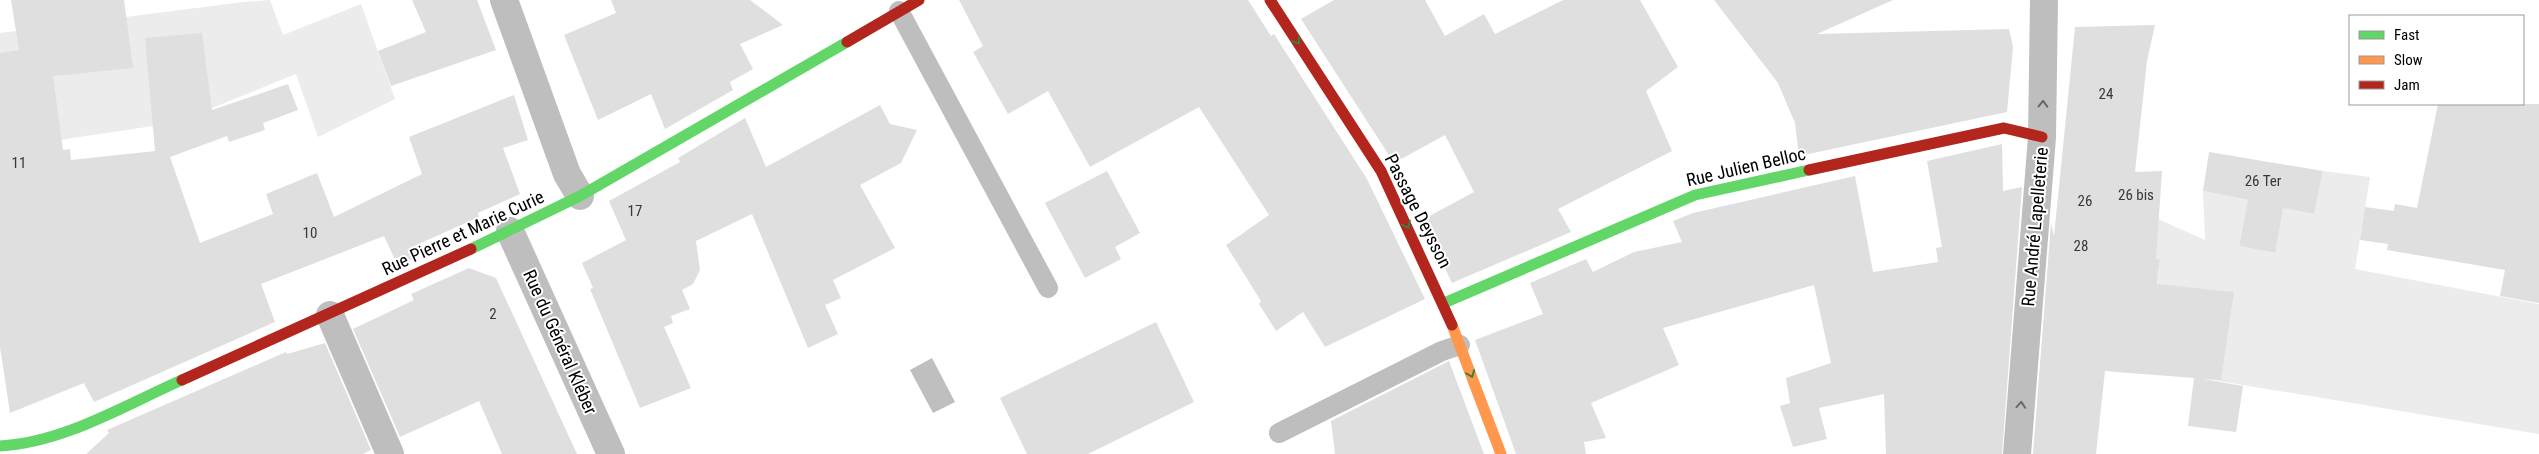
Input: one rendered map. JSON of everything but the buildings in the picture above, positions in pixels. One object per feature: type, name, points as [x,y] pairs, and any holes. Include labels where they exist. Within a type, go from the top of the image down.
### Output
[{"type":"street","points":[[504,0],[567,174],[580,196]]},
{"type":"street","name":"Rue Pierre et Marie Curie","points":[[0,446],[19,445],[72,429],[330,315],[510,231],[580,196],[919,0]]},
{"type":"street","name":"Passage Deysson","points":[[1270,0],[1381,171],[1444,303],[1501,454]]},
{"type":"street","name":"Rue André Lapelleterie","points":[[2017,454],[2042,137],[2044,0]]},
{"type":"street","name":"Rue Julien Belloc","points":[[1444,303],[1695,195],[2004,128],[2042,137]]},
{"type":"street","name":"Rue du Général Kléber","points":[[510,231],[611,454]]},
{"type":"street","points":[[330,315],[390,454]]},
{"type":"lane","points":[[899,11],[1048,288]]},
{"type":"lane","points":[[1279,433],[1442,351],[1460,345]]},
{"type":"shaded area","points":[[270,0],[283,35],[361,4],[395,99],[318,137],[296,74],[212,108],[153,126],[0,149],[0,33]]},
{"type":"shaded area","points":[[2323,171],[2370,177],[2355,269],[2539,304],[2539,434],[2195,377],[2113,372],[2114,361],[2156,296],[2160,260],[2155,260],[2158,219],[2205,240],[2203,191],[2314,214]],"holes":[[[2245,214],[2280,221],[2274,253],[2239,246]]]},
{"type":"shaded area","points":[[932,358],[955,402],[933,413],[910,370]]},
{"type":"traffic: fast","points":[[471,249],[580,196],[847,42]]},
{"type":"traffic: fast","points":[[1444,303],[1695,195],[1809,170]]},
{"type":"traffic: fast","points":[[0,446],[47,438],[70,430],[182,380]]},
{"type":"traffic: slow","points":[[1452,325],[1501,454]]},
{"type":"traffic: jam","points":[[847,42],[919,0]]},
{"type":"traffic: jam","points":[[1270,0],[1381,171],[1452,325]]},
{"type":"traffic: jam","points":[[1809,170],[2004,128],[2042,137]]},
{"type":"traffic: jam","points":[[182,380],[471,249]]}]
